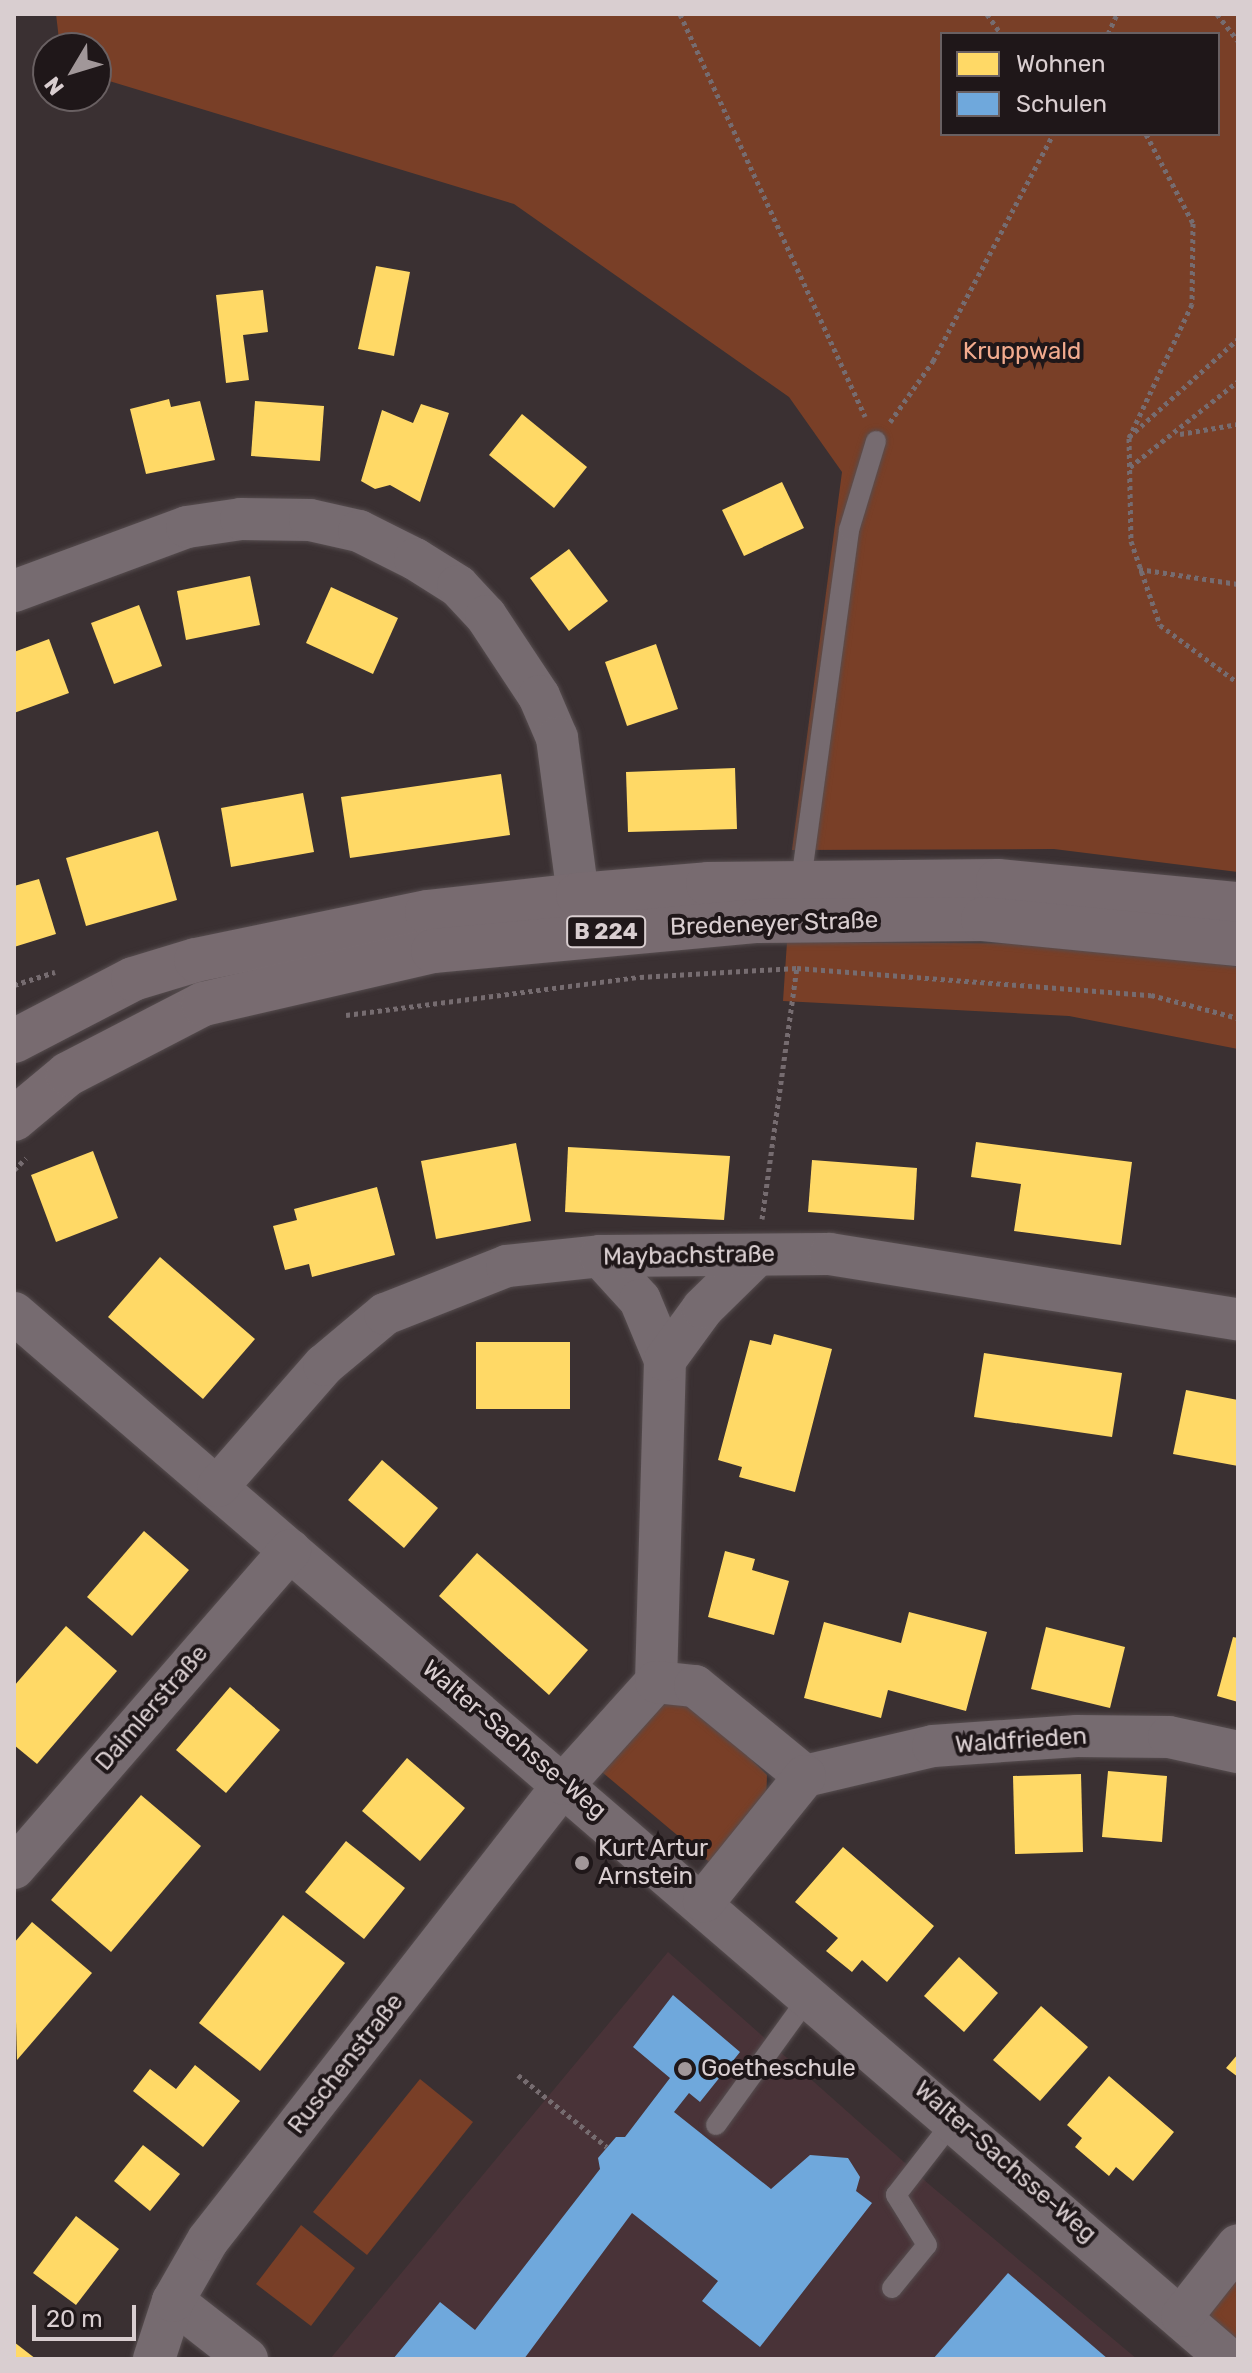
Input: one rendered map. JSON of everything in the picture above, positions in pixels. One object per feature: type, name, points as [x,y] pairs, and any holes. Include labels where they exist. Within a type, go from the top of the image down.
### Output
[{"type":"main road","name":"Bredeneyer Straße","points":[[14,1041],[133,979],[211,956],[427,912],[578,895],[801,881],[998,881],[1238,904]]},
{"type":"main road","name":"Bredeneyer Straße","points":[[25,1134],[68,1074],[203,1004],[433,951],[758,921],[983,919],[1238,944]]},
{"type":"street","points":[[14,591],[187,527],[241,519],[310,520],[359,531],[415,559],[458,586],[486,616],[539,696],[557,738],[578,895]]},
{"type":"street","name":"Maybachstraße","points":[[218,1486],[324,1365],[385,1314],[507,1266],[600,1256],[830,1254],[1238,1319]]},
{"type":"street","points":[[564,1784],[656,1682],[665,1360],[640,1300],[600,1256]]},
{"type":"street","points":[[665,1360],[703,1308],[756,1256]]},
{"type":"street","name":"Walter-Sachsse-Weg","points":[[14,1313],[704,1901],[1228,2359]]},
{"type":"street","name":"Daimlerstraße","points":[[14,1868],[290,1550]]},
{"type":"street","points":[[656,1682],[695,1686],[805,1776],[704,1901]]},
{"type":"street","name":"Waldfrieden","points":[[805,1776],[933,1746],[1077,1736],[1169,1737],[1238,1752]]},
{"type":"street","name":"Ruschenstraße","points":[[154,2359],[173,2301],[208,2240],[564,1784]]},
{"type":"street","points":[[1182,2316],[1238,2245]]},
{"type":"street","points":[[173,2301],[247,2359]]},
{"type":"lane","points":[[801,881],[849,530],[876,441]]},
{"type":"lane","points":[[716,2125],[738,2086],[811,1994]]},
{"type":"lane","points":[[892,2288],[927,2245],[896,2195],[955,2119]]},
{"type":"path","points":[[680,14],[876,441],[933,361],[1052,136]]},
{"type":"path","points":[[987,14],[1000,32]]},
{"type":"path","points":[[1217,14],[1238,41]]},
{"type":"path","points":[[1147,136],[1193,223],[1192,304],[1129,438],[1127,503],[1139,569],[1160,625],[1238,683]]},
{"type":"path","points":[[1129,438],[1238,339]]},
{"type":"path","points":[[1129,468],[1177,434],[1238,381]]},
{"type":"path","points":[[1177,434],[1238,424]]},
{"type":"path","points":[[1139,569],[1238,584]]},
{"type":"path","points":[[756,1256],[797,968]]},
{"type":"path","points":[[337,1016],[640,977],[797,968],[1151,995],[1238,1018]]},
{"type":"path","points":[[14,1170],[25,1134]]},
{"type":"path","points":[[518,2075],[607,2147]]},
{"type":"shaded area","name":"Goetheschule","points":[[668,1952],[931,2186],[1137,2359],[330,2359]]},
{"type":"green space","name":"Kruppwald","points":[[56,14],[1238,14],[1238,872],[1054,849],[792,850],[842,472],[789,397],[514,204],[112,82],[112,32],[58,32]]},
{"type":"green space","points":[[787,942],[1073,944],[1238,967],[1238,1049],[1069,1016],[783,1001]]},
{"type":"green space","points":[[673,1702],[702,1710],[767,1775],[766,1805],[714,1866],[596,1767],[651,1708]]},
{"type":"green space","points":[[420,2079],[473,2122],[367,2255],[313,2212]]},
{"type":"green space","points":[[301,2225],[355,2268],[311,2326],[256,2284]]},
{"type":"green space","points":[[1238,2253],[1238,2359],[1190,2314]]},
{"type":"building: Wohnen","points":[[376,266],[410,272],[394,356],[358,349]]},
{"type":"building: Wohnen","points":[[263,290],[268,332],[243,335],[249,380],[226,383],[216,295]]},
{"type":"building: Wohnen","points":[[169,399],[171,407],[200,401],[215,460],[146,474],[130,409]]},
{"type":"building: Wohnen","points":[[255,401],[324,406],[320,461],[251,456]]},
{"type":"building: Wohnen","points":[[421,404],[449,413],[420,502],[390,485],[375,489],[361,481],[382,410],[413,423]]},
{"type":"building: Wohnen","points":[[522,414],[587,467],[554,508],[489,455]]},
{"type":"building: Wohnen","points":[[782,482],[804,528],[744,556],[722,510]]},
{"type":"building: Wohnen","points":[[569,549],[608,601],[569,631],[530,578]]},
{"type":"building: Wohnen","points":[[250,576],[260,625],[186,640],[177,591]]},
{"type":"building: Wohnen","points":[[331,587],[398,618],[373,674],[306,643]]},
{"type":"building: Wohnen","points":[[139,605],[162,666],[114,684],[91,623]]},
{"type":"building: Wohnen","points":[[49,639],[69,693],[14,713],[14,652]]},
{"type":"building: Wohnen","points":[[656,644],[678,709],[627,726],[605,662]]},
{"type":"building: Wohnen","points":[[735,768],[737,829],[628,832],[626,772]]},
{"type":"building: Wohnen","points":[[501,774],[510,835],[350,858],[341,797]]},
{"type":"building: Wohnen","points":[[303,793],[314,852],[231,867],[221,808]]},
{"type":"building: Wohnen","points":[[158,831],[177,900],[86,926],[66,858]]},
{"type":"building: Wohnen","points":[[39,879],[56,934],[14,947],[14,886]]},
{"type":"building: Wohnen","points":[[976,1142],[1132,1162],[1121,1245],[1014,1231],[1021,1184],[971,1177]]},
{"type":"building: Wohnen","points":[[516,1143],[531,1221],[436,1239],[421,1161]]},
{"type":"building: Wohnen","points":[[568,1147],[730,1156],[724,1220],[565,1212]]},
{"type":"building: Wohnen","points":[[93,1151],[118,1218],[56,1242],[31,1175]]},
{"type":"building: Wohnen","points":[[812,1160],[917,1168],[914,1220],[808,1212]]},
{"type":"building: Wohnen","points":[[377,1187],[395,1255],[312,1277],[309,1264],[285,1270],[273,1226],[297,1220],[294,1209]]},
{"type":"building: Wohnen","points":[[160,1257],[255,1339],[203,1399],[108,1317]]},
{"type":"building: Wohnen","points":[[774,1334],[832,1349],[795,1492],[739,1477],[742,1467],[718,1460],[750,1340],[771,1345]]},
{"type":"building: Wohnen","points":[[476,1342],[570,1342],[570,1409],[476,1409]]},
{"type":"building: Wohnen","points":[[984,1353],[1122,1373],[1112,1437],[974,1417]]},
{"type":"building: Wohnen","points":[[1186,1390],[1238,1400],[1238,1466],[1173,1454]]},
{"type":"building: Wohnen","points":[[382,1460],[438,1508],[404,1548],[348,1500]]},
{"type":"building: Wohnen","points":[[144,1531],[189,1570],[132,1636],[87,1597]]},
{"type":"building: Wohnen","points":[[725,1551],[755,1559],[752,1570],[789,1581],[774,1635],[708,1617]]},
{"type":"building: Wohnen","points":[[477,1553],[588,1650],[549,1695],[439,1596]]},
{"type":"building: Wohnen","points":[[909,1612],[987,1632],[966,1711],[888,1690],[881,1718],[804,1698],[824,1622],[901,1643]]},
{"type":"building: Wohnen","points":[[66,1626],[117,1671],[37,1764],[14,1745],[14,1686]]},
{"type":"building: Wohnen","points":[[1046,1627],[1125,1647],[1110,1708],[1031,1689]]},
{"type":"building: Wohnen","points":[[1233,1637],[1238,1638],[1238,1702],[1217,1696]]},
{"type":"building: Wohnen","points":[[230,1687],[280,1730],[226,1793],[176,1750]]},
{"type":"building: Wohnen","points":[[407,1758],[465,1808],[420,1861],[362,1811]]},
{"type":"building: Wohnen","points":[[1108,1771],[1167,1776],[1162,1842],[1102,1837]]},
{"type":"building: Wohnen","points":[[1081,1774],[1083,1852],[1015,1854],[1013,1776]]},
{"type":"building: Wohnen","points":[[141,1795],[201,1846],[111,1952],[51,1900]]},
{"type":"building: Wohnen","points":[[346,1841],[405,1888],[364,1939],[305,1892]]},
{"type":"building: Wohnen","points":[[843,1847],[934,1926],[887,1982],[862,1960],[852,1972],[826,1951],[838,1938],[795,1902]]},
{"type":"building: Wohnen","points":[[283,1915],[345,1963],[260,2071],[199,2023]]},
{"type":"building: Wohnen","points":[[32,1922],[92,1973],[17,2060],[14,1943]]},
{"type":"building: Wohnen","points":[[959,1957],[998,1993],[964,2032],[924,1996]]},
{"type":"building: Wohnen","points":[[1041,2006],[1088,2047],[1040,2101],[993,2060]]},
{"type":"building: Wohnen","points":[[1238,2054],[1238,2077],[1226,2068]]},
{"type":"building: Wohnen","points":[[195,2065],[240,2101],[203,2147],[133,2091],[150,2069],[176,2089]]},
{"type":"building: Wohnen","points":[[1109,2076],[1174,2132],[1133,2181],[1116,2167],[1109,2176],[1075,2147],[1082,2138],[1067,2125]]},
{"type":"building: Wohnen","points":[[143,2145],[180,2174],[150,2211],[114,2181]]},
{"type":"building: Wohnen","points":[[76,2216],[119,2249],[76,2305],[33,2273]]},
{"type":"building: Wohnen","points":[[14,2342],[36,2359],[14,2359]]},
{"type":"building: Schulen","points":[[673,1995],[740,2052],[700,2102],[689,2093],[674,2112],[771,2189],[810,2155],[848,2158],[860,2177],[856,2191],[872,2203],[760,2347],[702,2301],[718,2281],[632,2213],[524,2359],[393,2359],[440,2302],[475,2330],[600,2169],[598,2158],[616,2137],[625,2137],[670,2078],[633,2047]]},
{"type":"building: Schulen","points":[[1008,2273],[1108,2359],[933,2359]]},
{"type":"place","name":"Kurt Artur Arnstein","points":[[582,1863]]},
{"type":"place","name":"Goetheschule","points":[[685,2069]]}]
